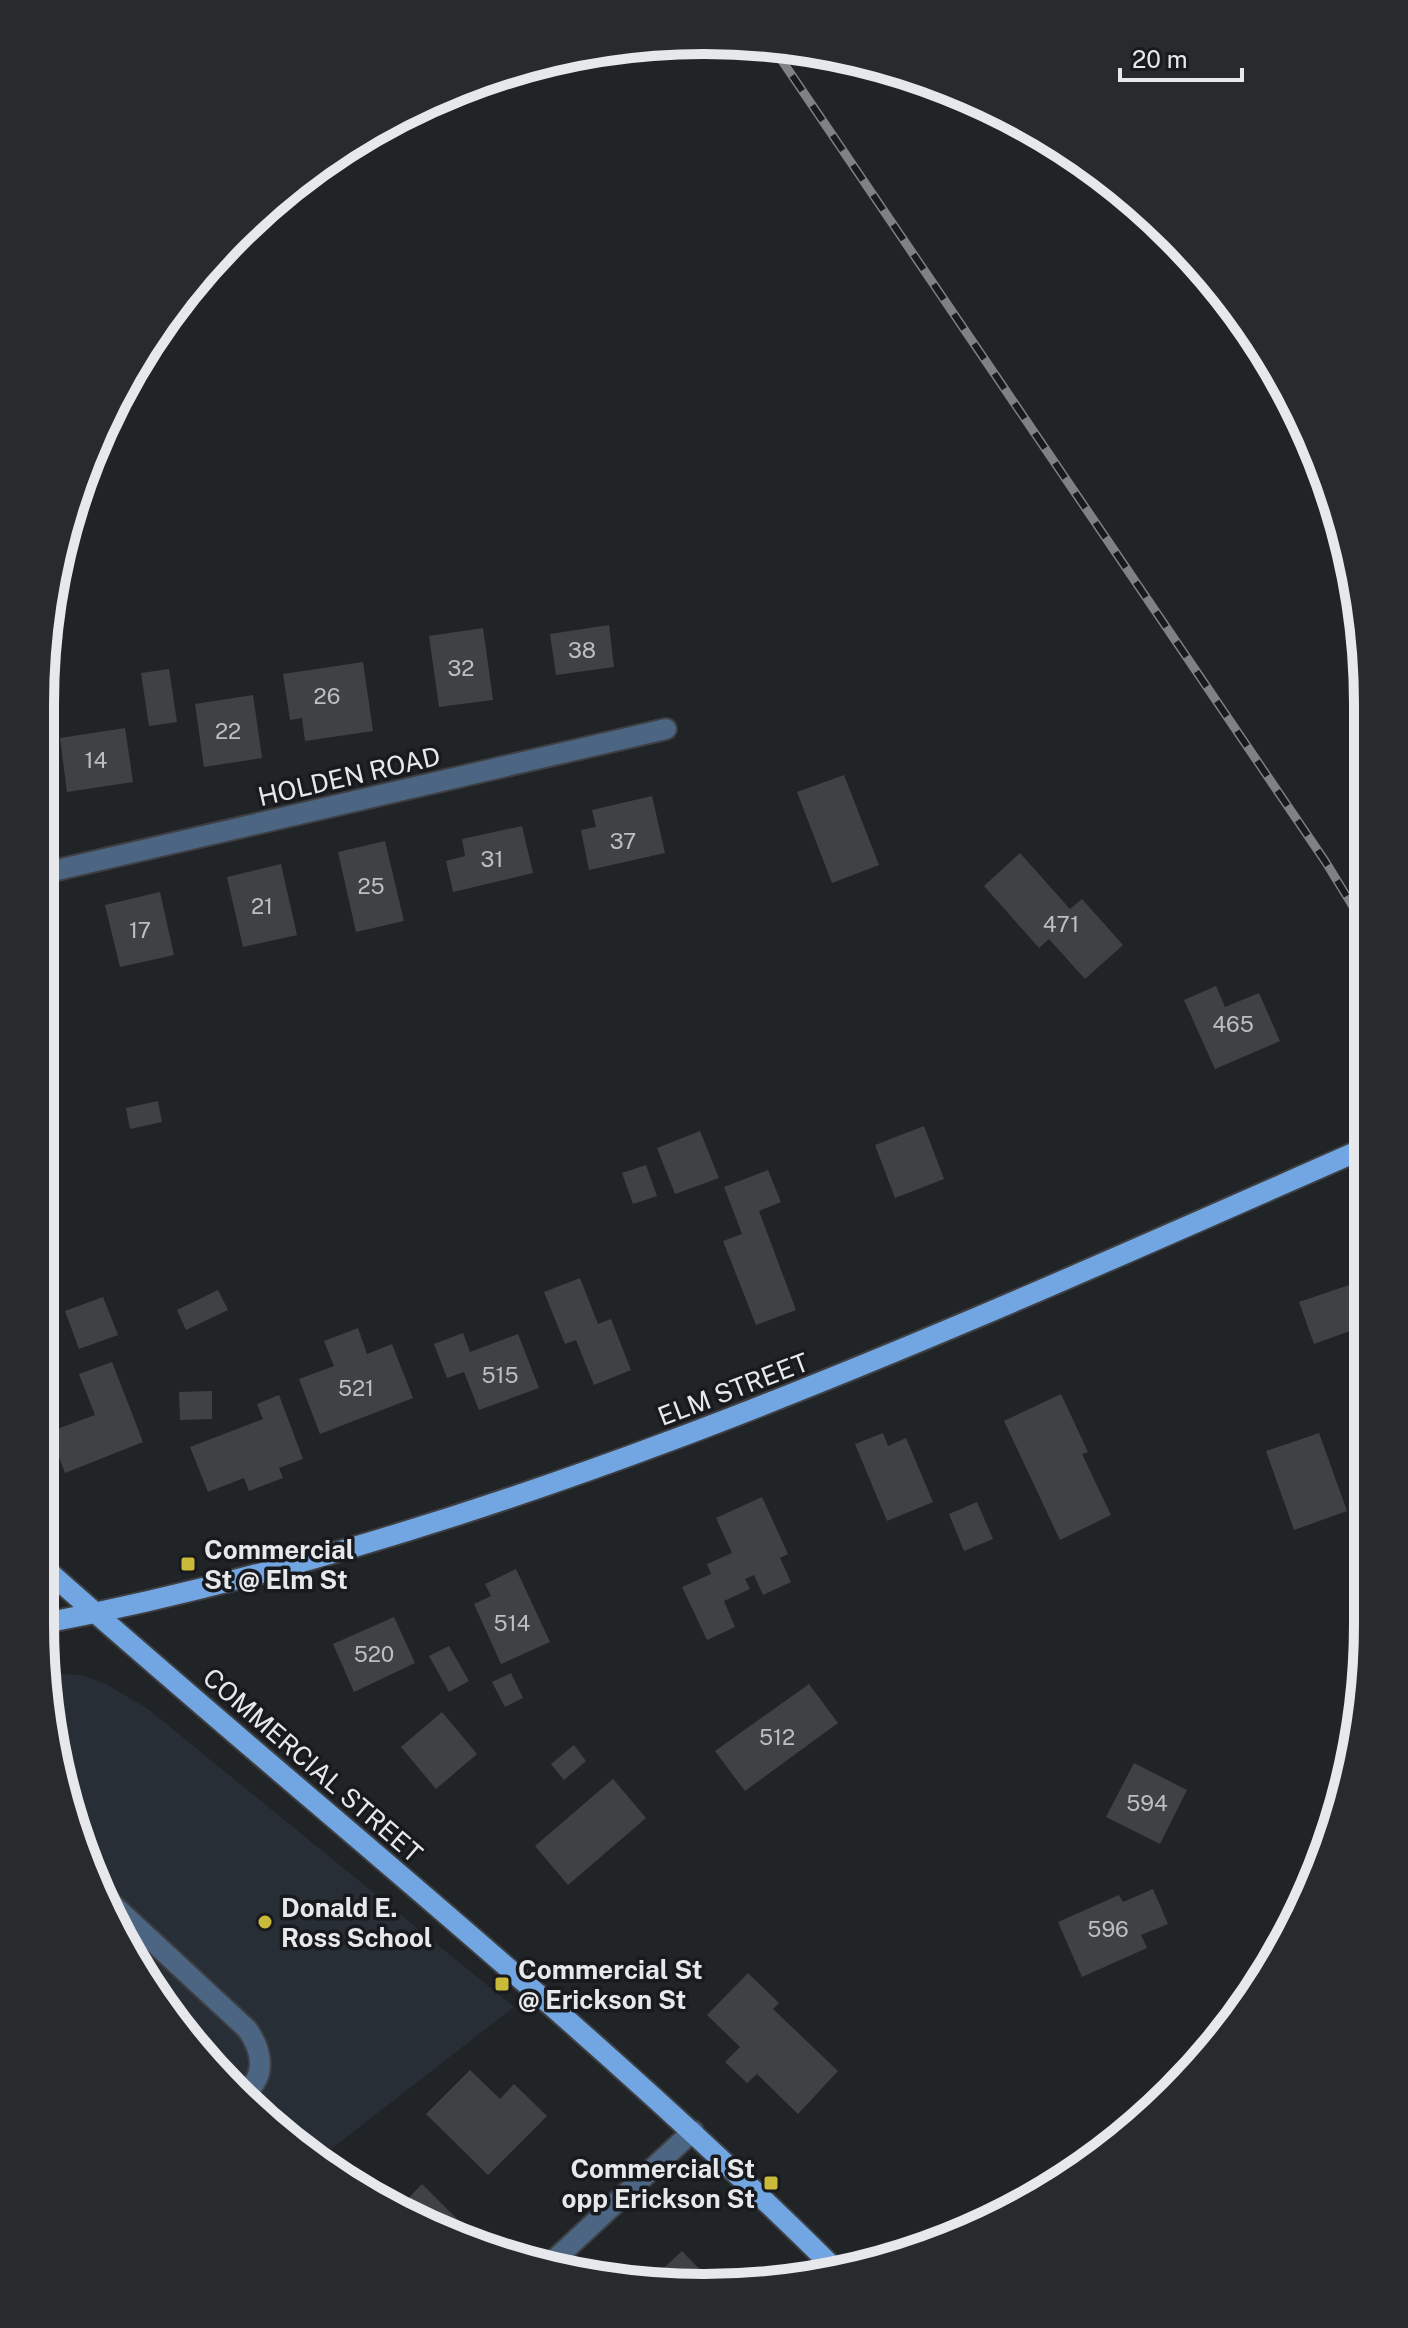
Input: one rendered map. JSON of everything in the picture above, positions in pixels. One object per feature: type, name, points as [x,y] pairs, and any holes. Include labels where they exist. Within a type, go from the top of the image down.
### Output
[{"type":"main road","name":"ELM STREET","points":[[54,1621],[230,1583],[310,1561],[467,1514],[605,1466],[859,1367],[1354,1153]]},
{"type":"main road","name":"COMMERCIAL STREET","points":[[54,1576],[552,2005],[693,2131],[828,2262]]},
{"type":"street","name":"HOLDEN ROAD","points":[[54,871],[666,729]]},
{"type":"street","points":[[122,1913],[247,2029],[261,2054],[256,2081],[249,2088]]},
{"type":"street","points":[[557,2257],[693,2131]]},
{"type":"shaded area","name":"Donald E. Ross School","points":[[56,1673],[81,1675],[106,1684],[148,1709],[514,2007],[326,2153],[308,2140],[244,2084],[215,2053],[188,2020],[141,1949],[103,1873],[88,1833],[66,1751]]},
{"type":"building","points":[[609,625],[614,667],[556,675],[550,634]]},
{"type":"building","points":[[483,628],[493,700],[439,707],[429,636]]},
{"type":"building","points":[[363,662],[373,731],[305,741],[302,718],[290,720],[283,674]]},
{"type":"building","points":[[169,669],[177,722],[149,726],[141,673]]},
{"type":"building","points":[[253,695],[262,758],[204,767],[195,704]]},
{"type":"building","points":[[125,728],[133,782],[67,792],[60,738]]},
{"type":"building","points":[[844,775],[879,865],[832,883],[797,792]]},
{"type":"building","points":[[652,796],[665,853],[589,870],[581,830],[596,827],[592,810]]},
{"type":"building","points":[[522,826],[533,873],[453,892],[446,861],[465,856],[462,839]]},
{"type":"building","points":[[385,841],[404,921],[356,932],[338,852]]},
{"type":"building","points":[[1020,853],[1070,909],[1082,899],[1123,945],[1085,979],[1049,939],[1039,948],[984,886]]},
{"type":"building","points":[[281,864],[297,935],[243,947],[227,877]]},
{"type":"building","points":[[160,892],[174,955],[120,967],[105,905]]},
{"type":"building","points":[[1216,986],[1225,1007],[1259,993],[1280,1041],[1215,1069],[1184,1000]]},
{"type":"building","points":[[158,1101],[162,1122],[130,1129],[126,1108]]},
{"type":"building","points":[[924,1126],[944,1179],[895,1198],[875,1145]]},
{"type":"building","points":[[700,1131],[719,1178],[675,1194],[657,1148]]},
{"type":"building","points":[[646,1165],[657,1196],[633,1204],[622,1173]]},
{"type":"building","points":[[768,1170],[781,1202],[759,1211],[796,1310],[756,1325],[723,1241],[742,1234],[724,1187]]},
{"type":"building","points":[[580,1278],[598,1324],[611,1319],[631,1370],[594,1385],[576,1340],[565,1344],[544,1292]]},
{"type":"building","points":[[1352,1284],[1354,1330],[1314,1344],[1299,1302]]},
{"type":"building","points":[[218,1290],[228,1310],[186,1330],[177,1310]]},
{"type":"building","points":[[103,1297],[118,1335],[79,1349],[65,1311]]},
{"type":"building","points":[[358,1328],[367,1354],[392,1344],[413,1398],[320,1434],[299,1379],[334,1366],[324,1341]]},
{"type":"building","points":[[463,1333],[470,1352],[518,1334],[539,1388],[479,1410],[464,1372],[447,1378],[434,1344]]},
{"type":"building","points":[[112,1362],[143,1442],[65,1473],[54,1445],[54,1430],[95,1415],[79,1374]]},
{"type":"building","points":[[212,1391],[212,1419],[180,1420],[179,1392]]},
{"type":"building","points":[[1061,1394],[1088,1452],[1082,1454],[1111,1515],[1060,1540],[1004,1421]]},
{"type":"building","points":[[279,1395],[303,1459],[279,1468],[283,1478],[249,1491],[244,1478],[208,1492],[190,1447],[263,1419],[257,1404]]},
{"type":"building","points":[[883,1433],[888,1446],[906,1438],[933,1502],[887,1521],[855,1444]]},
{"type":"building","points":[[1319,1433],[1347,1511],[1294,1530],[1266,1451]]},
{"type":"building","points":[[762,1497],[788,1554],[780,1558],[791,1582],[763,1595],[754,1575],[745,1579],[750,1589],[724,1601],[735,1627],[707,1640],[682,1587],[711,1574],[707,1564],[732,1553],[716,1518]]},
{"type":"building","points":[[977,1502],[993,1539],[964,1551],[949,1514]]},
{"type":"building","points":[[516,1569],[550,1642],[501,1664],[474,1604],[491,1596],[485,1584]]},
{"type":"building","points":[[394,1617],[415,1663],[354,1692],[333,1644]]},
{"type":"building","points":[[449,1646],[469,1681],[449,1692],[429,1656]]},
{"type":"building","points":[[511,1673],[523,1698],[505,1707],[492,1682]]},
{"type":"building","points":[[809,1684],[838,1723],[745,1791],[715,1751]]},
{"type":"building","points":[[442,1712],[477,1754],[436,1789],[401,1747]]},
{"type":"building","points":[[574,1745],[586,1761],[564,1780],[551,1764]]},
{"type":"building","points":[[1134,1763],[1187,1790],[1160,1844],[1106,1817]]},
{"type":"building","points":[[613,1779],[646,1818],[568,1885],[535,1846]]},
{"type":"building","points":[[1153,1889],[1168,1924],[1141,1935],[1147,1948],[1082,1977],[1058,1922],[1119,1895],[1123,1902]]},
{"type":"building","points":[[748,1973],[779,2003],[773,2009],[838,2071],[798,2114],[757,2074],[747,2083],[725,2062],[740,2047],[707,2015]]},
{"type":"building","points":[[470,2070],[500,2099],[514,2084],[547,2116],[488,2175],[426,2114]]},
{"type":"building","points":[[422,2184],[467,2229],[455,2225],[406,2201]]},
{"type":"building","points":[[682,2251],[704,2274],[661,2273]]},
{"type":"railway","points":[[781,59],[1354,908]]},
{"type":"place","name":"Commercial St @ Elm St","points":[[188,1564]]},
{"type":"place","name":"Donald E. Ross School","points":[[265,1922]]},
{"type":"place","name":"Commercial St @ Erickson St","points":[[502,1984]]},
{"type":"place","name":"Commercial St opp Erickson St","points":[[771,2183]]}]
